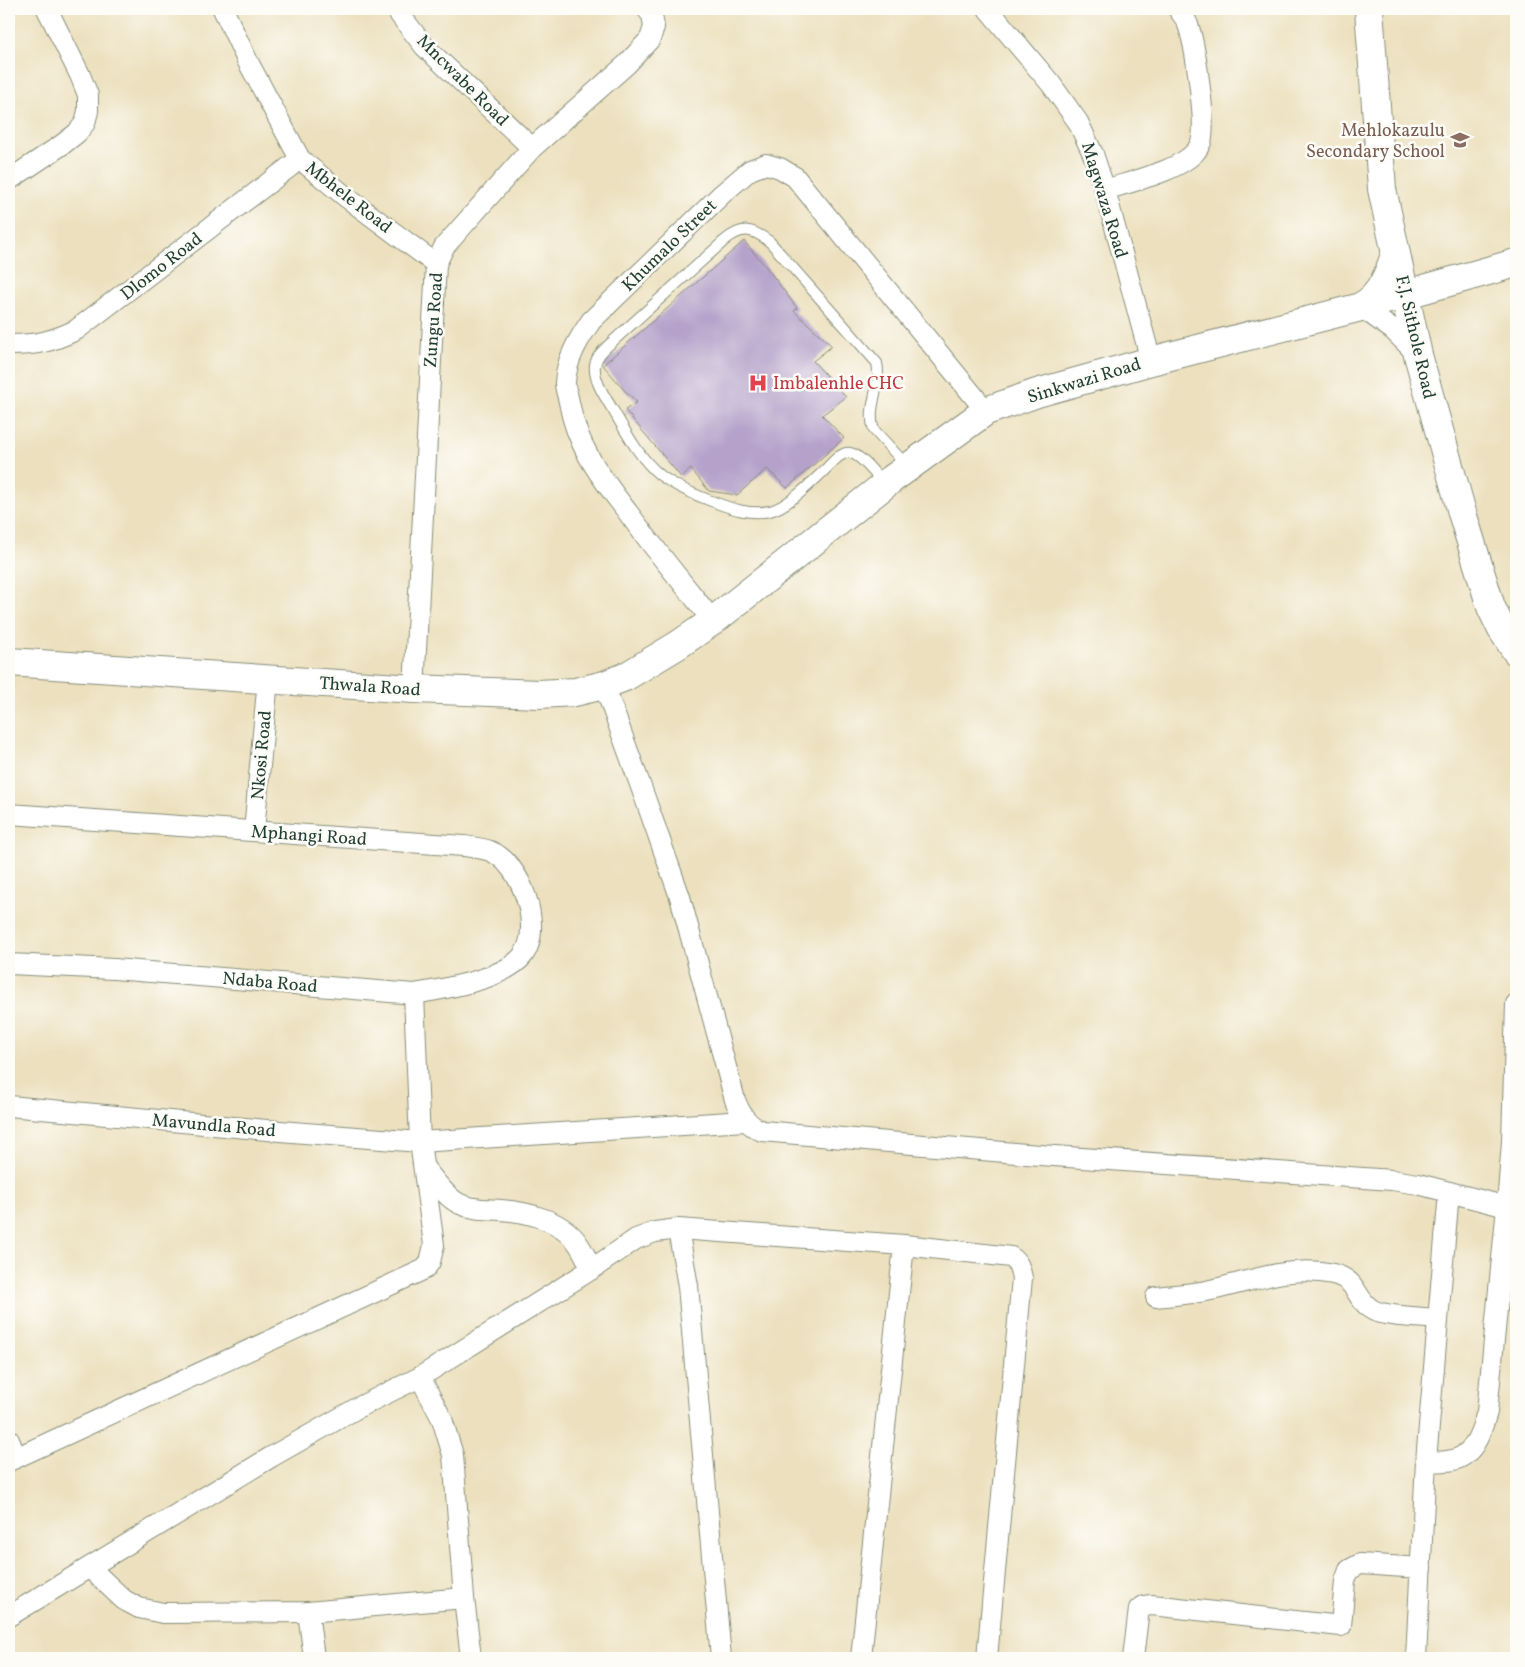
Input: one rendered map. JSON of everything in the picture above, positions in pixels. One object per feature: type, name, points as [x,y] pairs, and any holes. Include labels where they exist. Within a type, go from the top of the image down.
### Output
[{"type":"street","points":[[9,180],[64,144],[77,133],[85,123],[88,111],[88,94],[47,9]]},
{"type":"street","name":"Mbhele Road","points":[[224,9],[247,60],[300,159],[346,197],[436,264]]},
{"type":"street","name":"Mncwabe Road","points":[[398,9],[400,15],[425,47],[532,148]]},
{"type":"street","name":"Zungu Road","points":[[414,689],[436,264],[444,247],[532,148],[627,64],[650,39],[654,27],[652,15],[647,9]]},
{"type":"street","name":"Magwaza Road","points":[[988,9],[1052,84],[1078,122],[1093,154],[1105,190],[1150,360]]},
{"type":"street","points":[[1105,190],[1167,170],[1184,161],[1195,152],[1202,141],[1196,55],[1188,23],[1178,9]]},
{"type":"street","name":"F.J. Sithole Road","points":[[1369,9],[1382,189],[1404,295],[1418,355],[1491,608],[1516,651]]},
{"type":"street","name":"Dlomo Road","points":[[9,345],[44,343],[59,339],[76,330],[300,159]]},
{"type":"street","name":"Khumalo Street","points":[[714,621],[654,548],[594,468],[578,438],[565,384],[569,361],[576,342],[591,321],[722,194],[750,170],[766,164],[780,168],[795,177],[986,411]]},
{"type":"street","points":[[1394,245],[1377,286],[1355,308],[1393,330],[1418,355]]},
{"type":"street","name":"Sinkwazi Road","points":[[714,621],[885,484],[986,411],[1150,360],[1355,308],[1516,263]]},
{"type":"street","name":"Thwala Road","points":[[9,662],[414,689],[540,694],[574,692],[604,685],[625,677],[714,621]]},
{"type":"street","name":"Nkosi Road","points":[[254,831],[268,679]]},
{"type":"street","points":[[604,685],[680,897],[739,1112],[752,1127],[762,1131],[1026,1154],[1392,1180],[1418,1184],[1507,1207]]},
{"type":"street","name":"Mphangi Road","points":[[9,814],[464,846],[491,851],[506,862],[526,896],[531,920],[530,940],[524,955]]},
{"type":"street","name":"Ndaba Road","points":[[9,964],[114,969],[414,994],[449,988],[493,975],[512,965],[524,955]]},
{"type":"street","points":[[11,1453],[231,1360],[424,1269],[430,1262],[434,1245],[420,1142],[414,994]]},
{"type":"street","points":[[1426,1461],[1449,1461],[1462,1456],[1474,1446],[1480,1435],[1487,1412],[1512,1141],[1516,1004]]},
{"type":"street","name":"Mavundla Road","points":[[9,1106],[420,1142],[745,1120]]},
{"type":"street","points":[[425,1169],[447,1194],[458,1203],[470,1208],[504,1210],[537,1217],[561,1227],[577,1241],[592,1269]]},
{"type":"street","points":[[1416,1658],[1426,1461],[1449,1192]]},
{"type":"street","points":[[678,1229],[688,1286],[721,1658]]},
{"type":"street","points":[[9,1616],[271,1457],[359,1407],[420,1377],[592,1269],[636,1239],[655,1232],[678,1229],[904,1245],[1011,1257],[1016,1260],[1020,1266],[1022,1278],[987,1658]]},
{"type":"street","points":[[861,1658],[904,1245]]},
{"type":"street","points":[[1156,1297],[1205,1291],[1285,1272],[1310,1271],[1334,1274],[1346,1279],[1365,1303],[1377,1312],[1438,1319]]},
{"type":"street","points":[[420,1377],[442,1418],[453,1455],[464,1598],[471,1658]]},
{"type":"street","points":[[1133,1658],[1139,1609],[1144,1606],[1152,1605],[1340,1626],[1345,1581],[1350,1570],[1360,1564],[1420,1568]]},
{"type":"street","points":[[90,1568],[124,1600],[139,1608],[162,1613],[308,1612],[464,1598]]},
{"type":"street","points":[[308,1612],[314,1658]]},
{"type":"lane","points":[[885,484],[859,457],[849,452],[838,457],[800,492],[772,511],[747,512],[732,509],[690,493],[658,474],[638,451],[601,389],[596,376],[596,362],[600,354],[613,341],[724,241],[737,231],[753,231],[770,242],[877,363],[878,377],[871,412],[872,424],[874,430],[908,467]]},
{"type":"building","points":[[744,241],[797,308],[794,311],[832,346],[813,361],[846,397],[822,415],[844,438],[787,488],[767,469],[737,495],[709,491],[691,469],[681,477],[625,410],[637,402],[603,365]]},
{"type":"place","name":"Mehlokazulu Secondary School","points":[[1460,140]]},
{"type":"place","name":"Imbalenhle CHC","points":[[758,383]]}]
